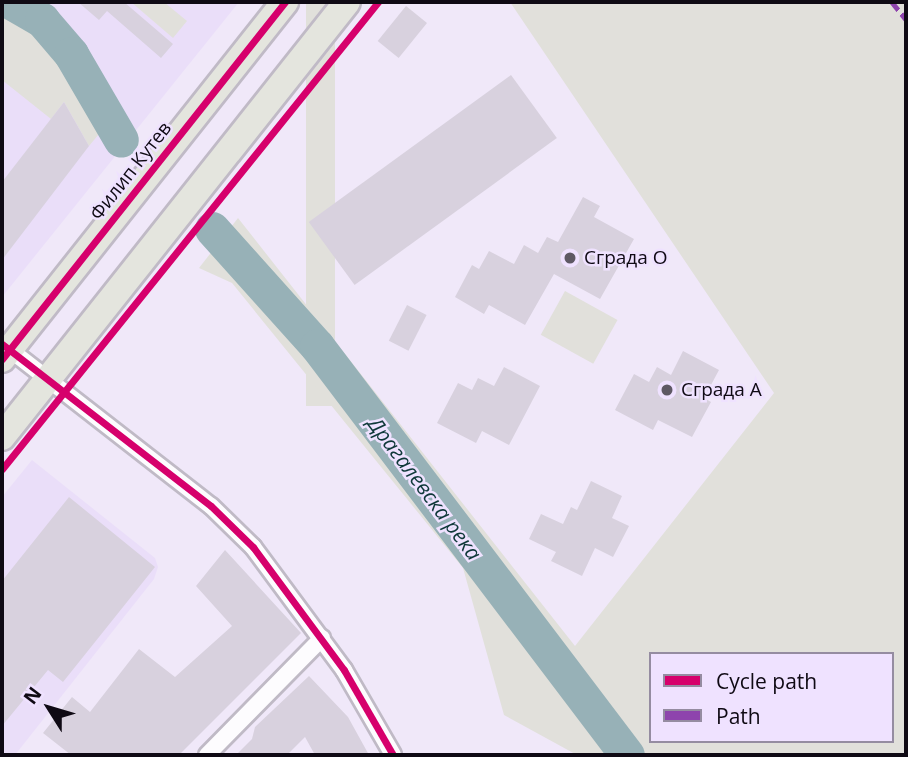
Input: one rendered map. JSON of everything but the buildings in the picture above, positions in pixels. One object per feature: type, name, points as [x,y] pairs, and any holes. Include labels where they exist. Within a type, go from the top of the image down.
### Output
[{"type":"main road","name":"Филип Кутев","points":[[4,351],[285,2]]},
{"type":"main road","points":[[2,437],[347,2]]},
{"type":"street","points":[[4,351],[47,379],[211,506],[253,547],[344,670],[393,755]]},
{"type":"street","points":[[207,755],[321,638]]},
{"type":"shaded area","points":[[2,2],[239,2],[2,297]]},
{"type":"shaded area","points":[[131,2],[164,2],[187,21],[173,38]]},
{"type":"shaded area","points":[[306,2],[335,2],[335,406],[306,406]]},
{"type":"shaded area","points":[[510,2],[906,2],[906,755],[577,755],[504,715],[463,568],[232,283],[199,268],[238,218],[575,646],[774,393]]},
{"type":"shaded area","points":[[2,3],[41,26],[64,53],[104,128],[89,146],[64,102],[51,119],[2,80]]},
{"type":"shaded area","points":[[565,291],[617,320],[593,364],[541,335]]},
{"type":"shaded area","points":[[32,460],[155,558],[158,567],[154,579],[15,755],[2,755],[2,497]]},
{"type":"waterway","name":"Драгалевска река","points":[[11,2],[42,20],[71,54],[121,140]]},
{"type":"waterway","name":"Драгалевска река","points":[[212,229],[317,346],[627,755]]},
{"type":"marked path","points":[[892,2],[906,19]]},
{"type":"cycle path","points":[[2,359],[285,2]]},
{"type":"cycle path","points":[[2,469],[378,2]]},
{"type":"cycle path","points":[[2,344],[211,506],[253,547],[344,670],[393,755]]},
{"type":"place","name":"Сграда О","points":[[570,258]]},
{"type":"place","name":"Сграда А","points":[[667,390]]}]
